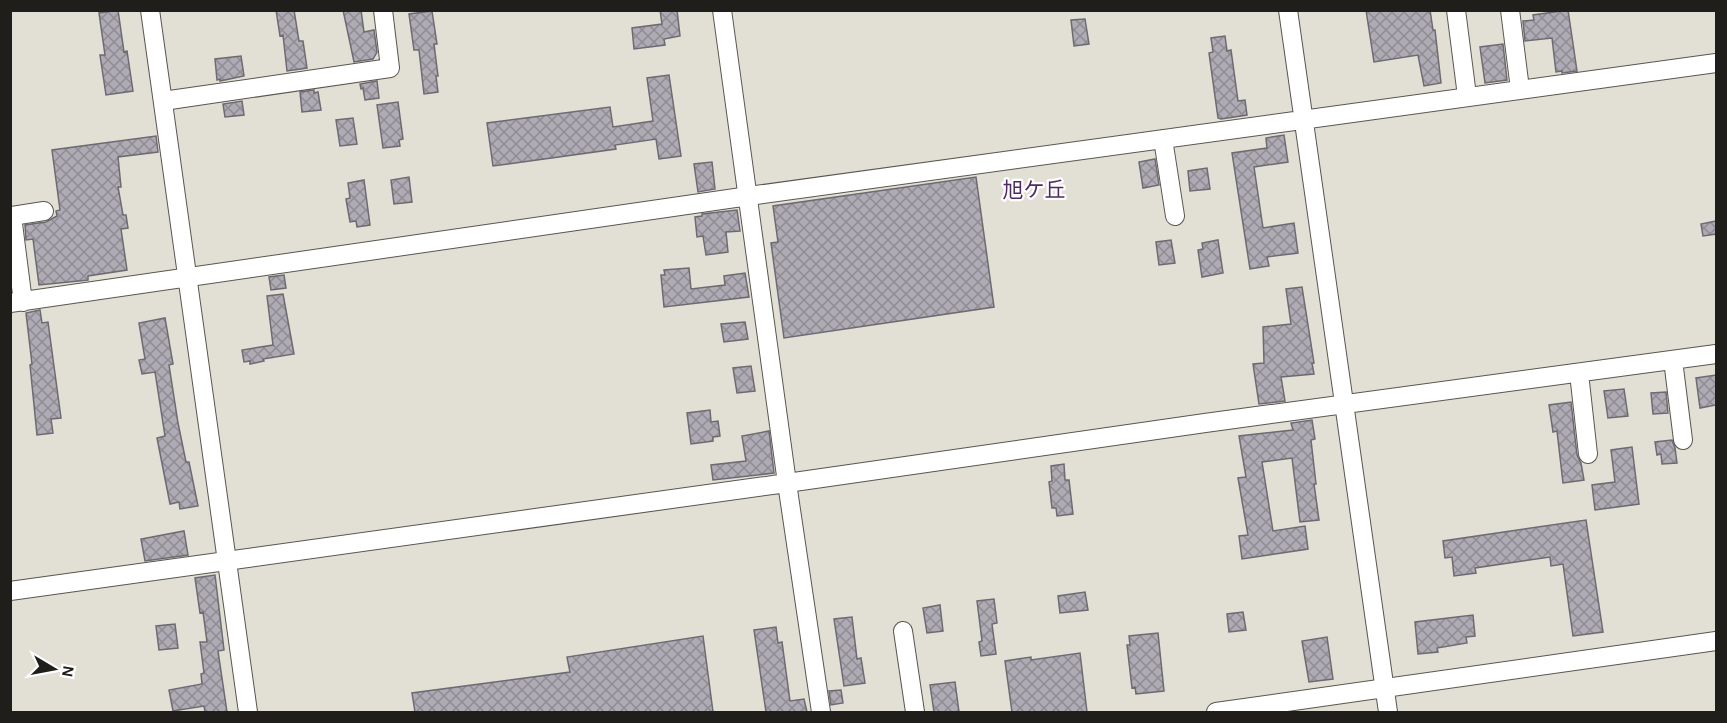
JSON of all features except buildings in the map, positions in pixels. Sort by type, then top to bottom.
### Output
[{"type":"street","points":[[150,10],[248,712]]},
{"type":"street","points":[[163,101],[390,68],[383,10]]},
{"type":"street","points":[[722,10],[821,712]]},
{"type":"street","points":[[1288,10],[1388,712]]},
{"type":"street","points":[[1456,10],[1467,96]]},
{"type":"street","points":[[1510,10],[1520,89]]},
{"type":"street","points":[[44,211],[12,216],[17,303],[748,196],[1716,63]]},
{"type":"street","points":[[1163,139],[1175,216]]},
{"type":"street","points":[[10,591],[1343,404],[1716,354]]},
{"type":"street","points":[[1673,360],[1683,440]]},
{"type":"street","points":[[1579,373],[1588,454]]},
{"type":"street","points":[[903,631],[915,712]]},
{"type":"street","points":[[1216,712],[1281,708],[1384,688],[1716,641]]},
{"type":"district","name":"旭ケ丘","points":[[1034,190]]}]
